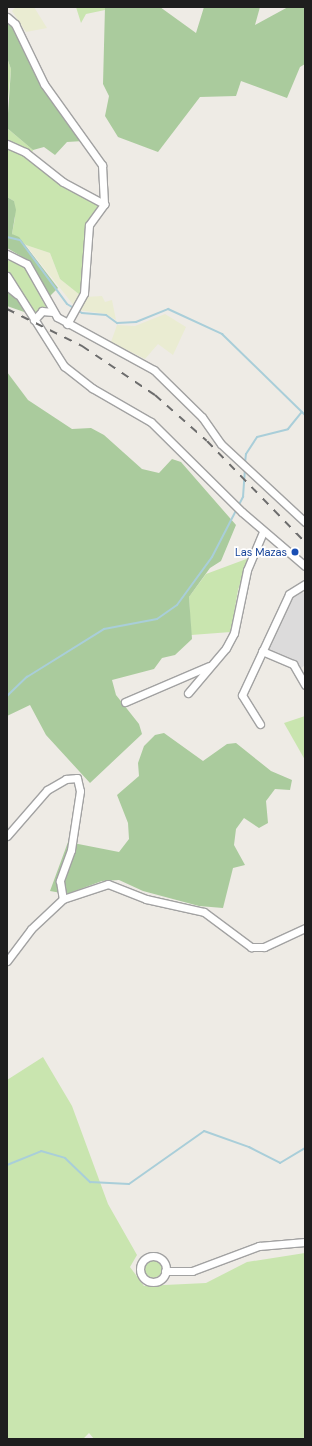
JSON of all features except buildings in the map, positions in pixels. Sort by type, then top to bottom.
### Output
[{"type":"street","points":[[7,17],[15,24],[44,84],[102,165],[104,204],[89,225],[90,249],[84,293],[74,314],[67,324]]},
{"type":"street","points":[[7,144],[25,152],[77,191],[104,204]]},
{"type":"street","points":[[7,254],[18,257],[27,264],[53,312],[67,324],[154,370],[202,417],[221,444],[248,471],[305,522]]},
{"type":"street","points":[[7,259],[18,257]]},
{"type":"street","points":[[7,276],[34,320],[72,374],[151,422],[239,510],[263,532],[305,566]]},
{"type":"street","points":[[7,286],[21,298]]},
{"type":"street","points":[[34,320],[42,311],[53,312]]},
{"type":"street","points":[[188,693],[213,664],[234,633],[247,570],[263,532]]},
{"type":"street","points":[[260,724],[242,695],[289,594],[305,584]]},
{"type":"street","points":[[262,652],[294,664],[305,685]]},
{"type":"street","points":[[125,702],[213,664]]},
{"type":"street","points":[[7,836],[47,790],[66,779],[77,778],[80,791],[71,850],[60,880],[63,898]]},
{"type":"street","points":[[7,961],[31,929],[63,898],[108,884],[146,899],[204,912],[251,947],[264,947],[305,928]]},
{"type":"street","points":[[165,1271],[180,1272],[203,1268],[259,1246],[305,1242]]},
{"type":"shaded area","points":[[298,589],[305,594],[305,665],[300,669],[266,650]]},
{"type":"green space","points":[[16,7],[34,7],[47,28],[26,32],[12,11]]},
{"type":"green space","points":[[76,7],[105,7],[105,10],[86,14],[81,23]]},
{"type":"green space","points":[[105,7],[160,7],[196,33],[204,7],[260,7],[255,25],[288,7],[305,7],[305,64],[300,67],[287,98],[241,81],[236,96],[200,97],[158,152],[118,137],[105,116],[109,96],[103,84]]},
{"type":"green space","points":[[7,20],[14,26],[42,84],[83,141],[67,142],[55,155],[44,147],[33,150],[7,128],[11,69],[7,58]]},
{"type":"green space","points":[[7,58],[11,69],[7,109]]},
{"type":"green space","points":[[7,128],[33,150],[31,155],[7,141]]},
{"type":"green space","points":[[7,147],[27,155],[66,187],[99,204],[85,232],[84,280],[80,295],[60,279],[50,253],[26,245],[12,234],[15,218],[14,201],[7,197]]},
{"type":"green space","points":[[7,197],[14,201],[16,210],[12,234],[19,237],[58,288],[50,296],[31,262],[7,248]]},
{"type":"green space","points":[[26,245],[50,253],[60,279],[80,295],[75,307]]},
{"type":"green space","points":[[12,259],[23,265],[46,307],[35,314],[7,271],[7,261]]},
{"type":"green space","points":[[7,291],[15,297],[27,313],[7,306]]},
{"type":"green space","points":[[102,296],[105,302],[112,300],[116,320],[106,314],[79,310],[85,297]]},
{"type":"green space","points":[[165,314],[186,327],[173,355],[158,344],[145,359],[111,342],[117,325],[135,326]]},
{"type":"green space","points":[[7,372],[28,400],[72,429],[91,428],[104,435],[142,469],[159,473],[172,459],[181,462],[236,525],[221,561],[210,568],[189,597],[192,639],[175,655],[162,658],[154,669],[112,680],[116,695],[139,724],[142,734],[90,783],[46,735],[30,705],[7,716]]},
{"type":"green space","points":[[249,558],[238,590],[231,632],[191,635],[189,597],[206,574]]},
{"type":"green space","points":[[305,716],[305,760],[284,723]]},
{"type":"green space","points":[[164,733],[203,761],[227,744],[236,743],[271,771],[292,780],[290,790],[275,789],[266,801],[268,823],[259,828],[244,818],[236,829],[234,845],[245,865],[233,868],[223,908],[199,906],[143,891],[119,880],[102,881],[67,894],[50,891],[68,842],[119,852],[129,839],[128,823],[117,795],[139,776],[138,763],[144,746],[155,735]]},
{"type":"green space","points":[[43,1057],[72,1106],[108,1204],[137,1255],[130,1267],[144,1286],[206,1283],[247,1262],[305,1253],[305,1439],[94,1439],[89,1433],[83,1439],[7,1439],[7,1080]]},
{"type":"green space","points":[[149,1260],[157,1260],[162,1265],[160,1276],[157,1278],[149,1278],[144,1273],[144,1265]]},
{"type":"waterway","points":[[7,237],[20,240],[67,304],[82,313],[106,315],[117,323],[136,322],[168,309],[222,334],[305,415]]},
{"type":"waterway","points":[[245,463],[246,454],[257,437],[288,429],[302,412]]},
{"type":"waterway","points":[[7,696],[27,677],[104,629],[157,619],[177,605],[212,557],[243,497],[245,470]]},
{"type":"waterway","points":[[7,1165],[41,1151],[65,1158],[90,1182],[129,1184],[204,1131],[249,1147],[280,1163],[305,1148]]},
{"type":"railway","points":[[7,309],[82,346],[155,395],[207,441],[305,542]]},
{"type":"place","name":"Las Mazas","points":[[295,552]]}]
